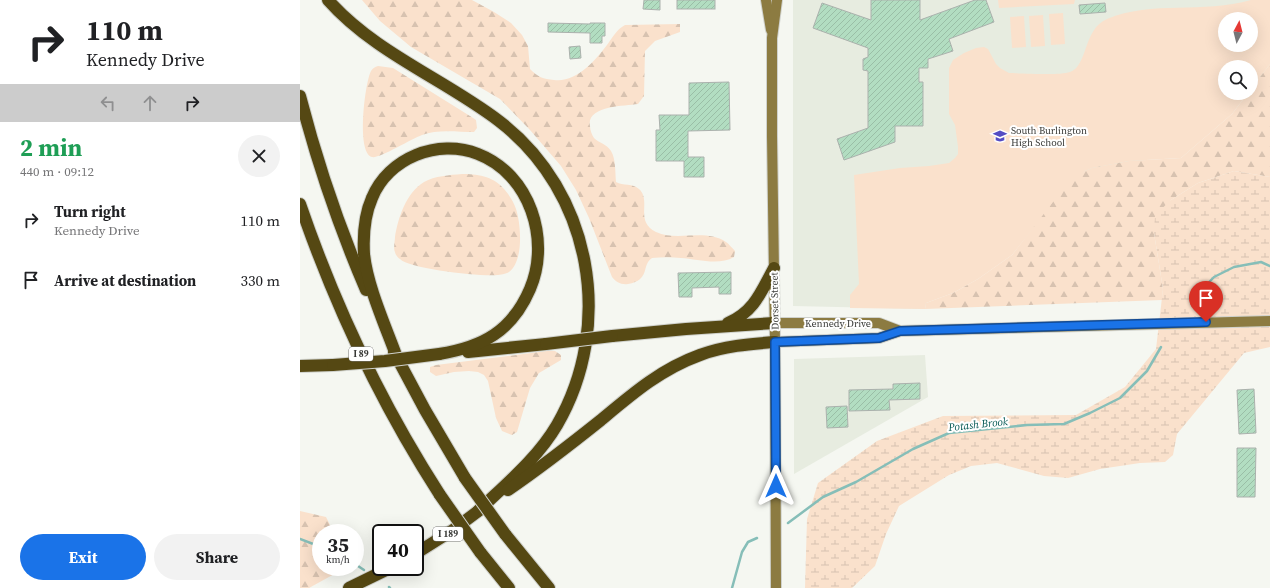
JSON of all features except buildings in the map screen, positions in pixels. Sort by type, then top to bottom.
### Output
[{"type":"highway","points":[[328,0],[351,23],[373,40],[487,113],[510,130],[530,151],[552,179],[566,205],[578,233],[586,266],[589,289],[589,310],[585,352],[576,385],[561,417],[542,447],[524,467],[478,511]]},
{"type":"highway","points":[[300,96],[324,181],[345,240],[396,355],[428,417],[465,478],[505,534],[549,588]]},
{"type":"highway","points":[[396,355],[371,287],[366,267],[364,225],[368,206],[380,182],[399,164],[415,155],[434,149],[453,148],[470,151],[486,158],[500,167],[513,180],[532,210],[538,235],[539,251],[535,275],[530,290],[520,309],[507,325],[494,336],[480,343],[460,350],[439,354]]},
{"type":"highway","name":"I 89","points":[[300,204],[326,273],[357,344],[392,413],[440,495],[480,552],[509,588]]},
{"type":"highway","points":[[717,326],[732,321],[747,312],[754,304],[774,268]]},
{"type":"highway","points":[[300,366],[385,361],[612,336],[717,326],[774,323]]},
{"type":"highway","points":[[478,511],[531,474],[634,392],[665,370],[709,352],[742,345],[775,342]]},
{"type":"highway","name":"I 189","points":[[424,548],[453,530],[478,511]]},
{"type":"highway","points":[[349,588],[374,576]]},
{"type":"main road","name":"Dorset Street","points":[[766,0],[772,38]]},
{"type":"main road","name":"Dorset Street","points":[[776,588],[772,38],[777,0]]},
{"type":"main road","name":"Kennedy Drive","points":[[775,342],[879,338],[900,331],[1270,320]]},
{"type":"main road","name":"Kennedy Drive","points":[[774,323],[879,323],[900,331]]},
{"type":"shaded area","name":"South Burlington High School","points":[[793,0],[1270,0],[1270,64],[1258,80],[1258,60],[1218,60],[1218,100],[1237,100],[926,303],[925,309],[793,306]]},
{"type":"shaded area","points":[[925,355],[928,397],[794,474],[794,359]]},
{"type":"green space","points":[[362,0],[472,0],[511,23],[522,35],[528,46],[530,69],[541,77],[554,80],[570,78],[584,70],[597,58],[617,31],[625,25],[680,24],[680,32],[655,41],[645,51],[644,96],[638,104],[607,108],[594,114],[590,119],[590,129],[594,138],[607,147],[613,154],[616,182],[637,187],[643,194],[644,217],[649,227],[664,235],[700,235],[718,238],[727,243],[735,251],[734,257],[728,260],[715,262],[674,257],[652,258],[647,264],[643,276],[640,279],[628,284],[621,284],[617,282],[612,277],[589,218],[576,190],[561,166],[530,130],[500,99],[411,47],[380,21]]},
{"type":"green space","points":[[998,0],[1075,0],[1074,4],[999,8]]},
{"type":"green space","points":[[1251,0],[1270,0],[1270,64],[1258,80],[1258,60],[1218,60],[1218,100],[1243,100],[1232,114],[1181,158],[1129,161],[1092,168],[1085,171],[1031,231],[1012,255],[978,279],[953,293],[926,303],[925,309],[850,308],[850,295],[859,284],[854,175],[949,163],[955,158],[958,154],[958,147],[955,125],[949,114],[949,68],[953,60],[964,53],[976,48],[984,47],[988,49],[996,64],[1009,73],[1049,74],[1070,72],[1080,63],[1089,39],[1094,31],[1099,24],[1107,19],[1124,13],[1142,10],[1215,6]]},
{"type":"green space","points":[[1063,13],[1065,44],[1051,45],[1049,14]]},
{"type":"green space","points":[[1043,15],[1045,46],[1031,47],[1029,16]]},
{"type":"green space","points":[[1024,16],[1026,47],[1012,48],[1010,17]]},
{"type":"green space","points":[[1270,64],[1270,177],[1234,171],[1198,183],[1171,200],[1154,233],[1163,289],[1162,300],[925,309],[926,303],[953,293],[978,279],[1012,255],[1060,193],[1085,171],[1092,168],[1129,161],[1181,158],[1232,114],[1243,100],[1258,100],[1258,80]]},
{"type":"green space","points":[[378,66],[393,68],[470,116],[476,120],[477,128],[474,132],[441,131],[428,133],[381,155],[372,157],[367,153],[364,143],[363,117],[366,89],[371,71]]},
{"type":"green space","points":[[1234,171],[1270,177],[1270,347],[1244,353],[1177,434],[1173,455],[1165,462],[1140,463],[1100,469],[1068,478],[1044,476],[997,463],[971,466],[949,475],[899,506],[886,534],[875,566],[852,588],[805,588],[807,519],[818,483],[877,441],[943,416],[1076,415],[1125,387],[1156,349],[1163,289],[1154,233],[1155,215],[1171,200],[1198,183]]},
{"type":"green space","points":[[473,174],[489,178],[505,190],[514,203],[518,216],[520,242],[517,260],[514,267],[508,273],[498,275],[477,275],[446,272],[406,263],[396,254],[394,244],[398,222],[404,206],[412,193],[424,182],[433,178]]},
{"type":"green space","points":[[555,351],[561,355],[561,360],[539,373],[530,388],[517,432],[512,435],[502,431],[496,418],[488,381],[484,375],[478,372],[469,371],[454,372],[436,376],[430,372],[430,367],[436,365]]},
{"type":"green space","points":[[300,511],[326,517],[330,524],[312,524],[312,576],[331,576],[309,588],[300,588]]},
{"type":"waterway","name":"Potash Brook","points":[[1192,300],[1214,277],[1234,267],[1261,262],[1270,266]]},
{"type":"waterway","name":"Potash Brook","points":[[788,523],[823,497],[856,482],[913,449],[949,433],[1027,425],[1064,424],[1090,413],[1120,398],[1147,371],[1161,347]]},
{"type":"waterway","name":"Potash Brook","points":[[732,588],[742,552],[748,542],[757,538]]},
{"type":"waterway","name":"Potash Brook","points":[[300,539],[312,544]]},
{"type":"place","name":"South Burlington High School","points":[[1000,136]]},
{"type":"route","points":[[776,486],[775,342],[879,338],[900,331],[1206,322]]}]
